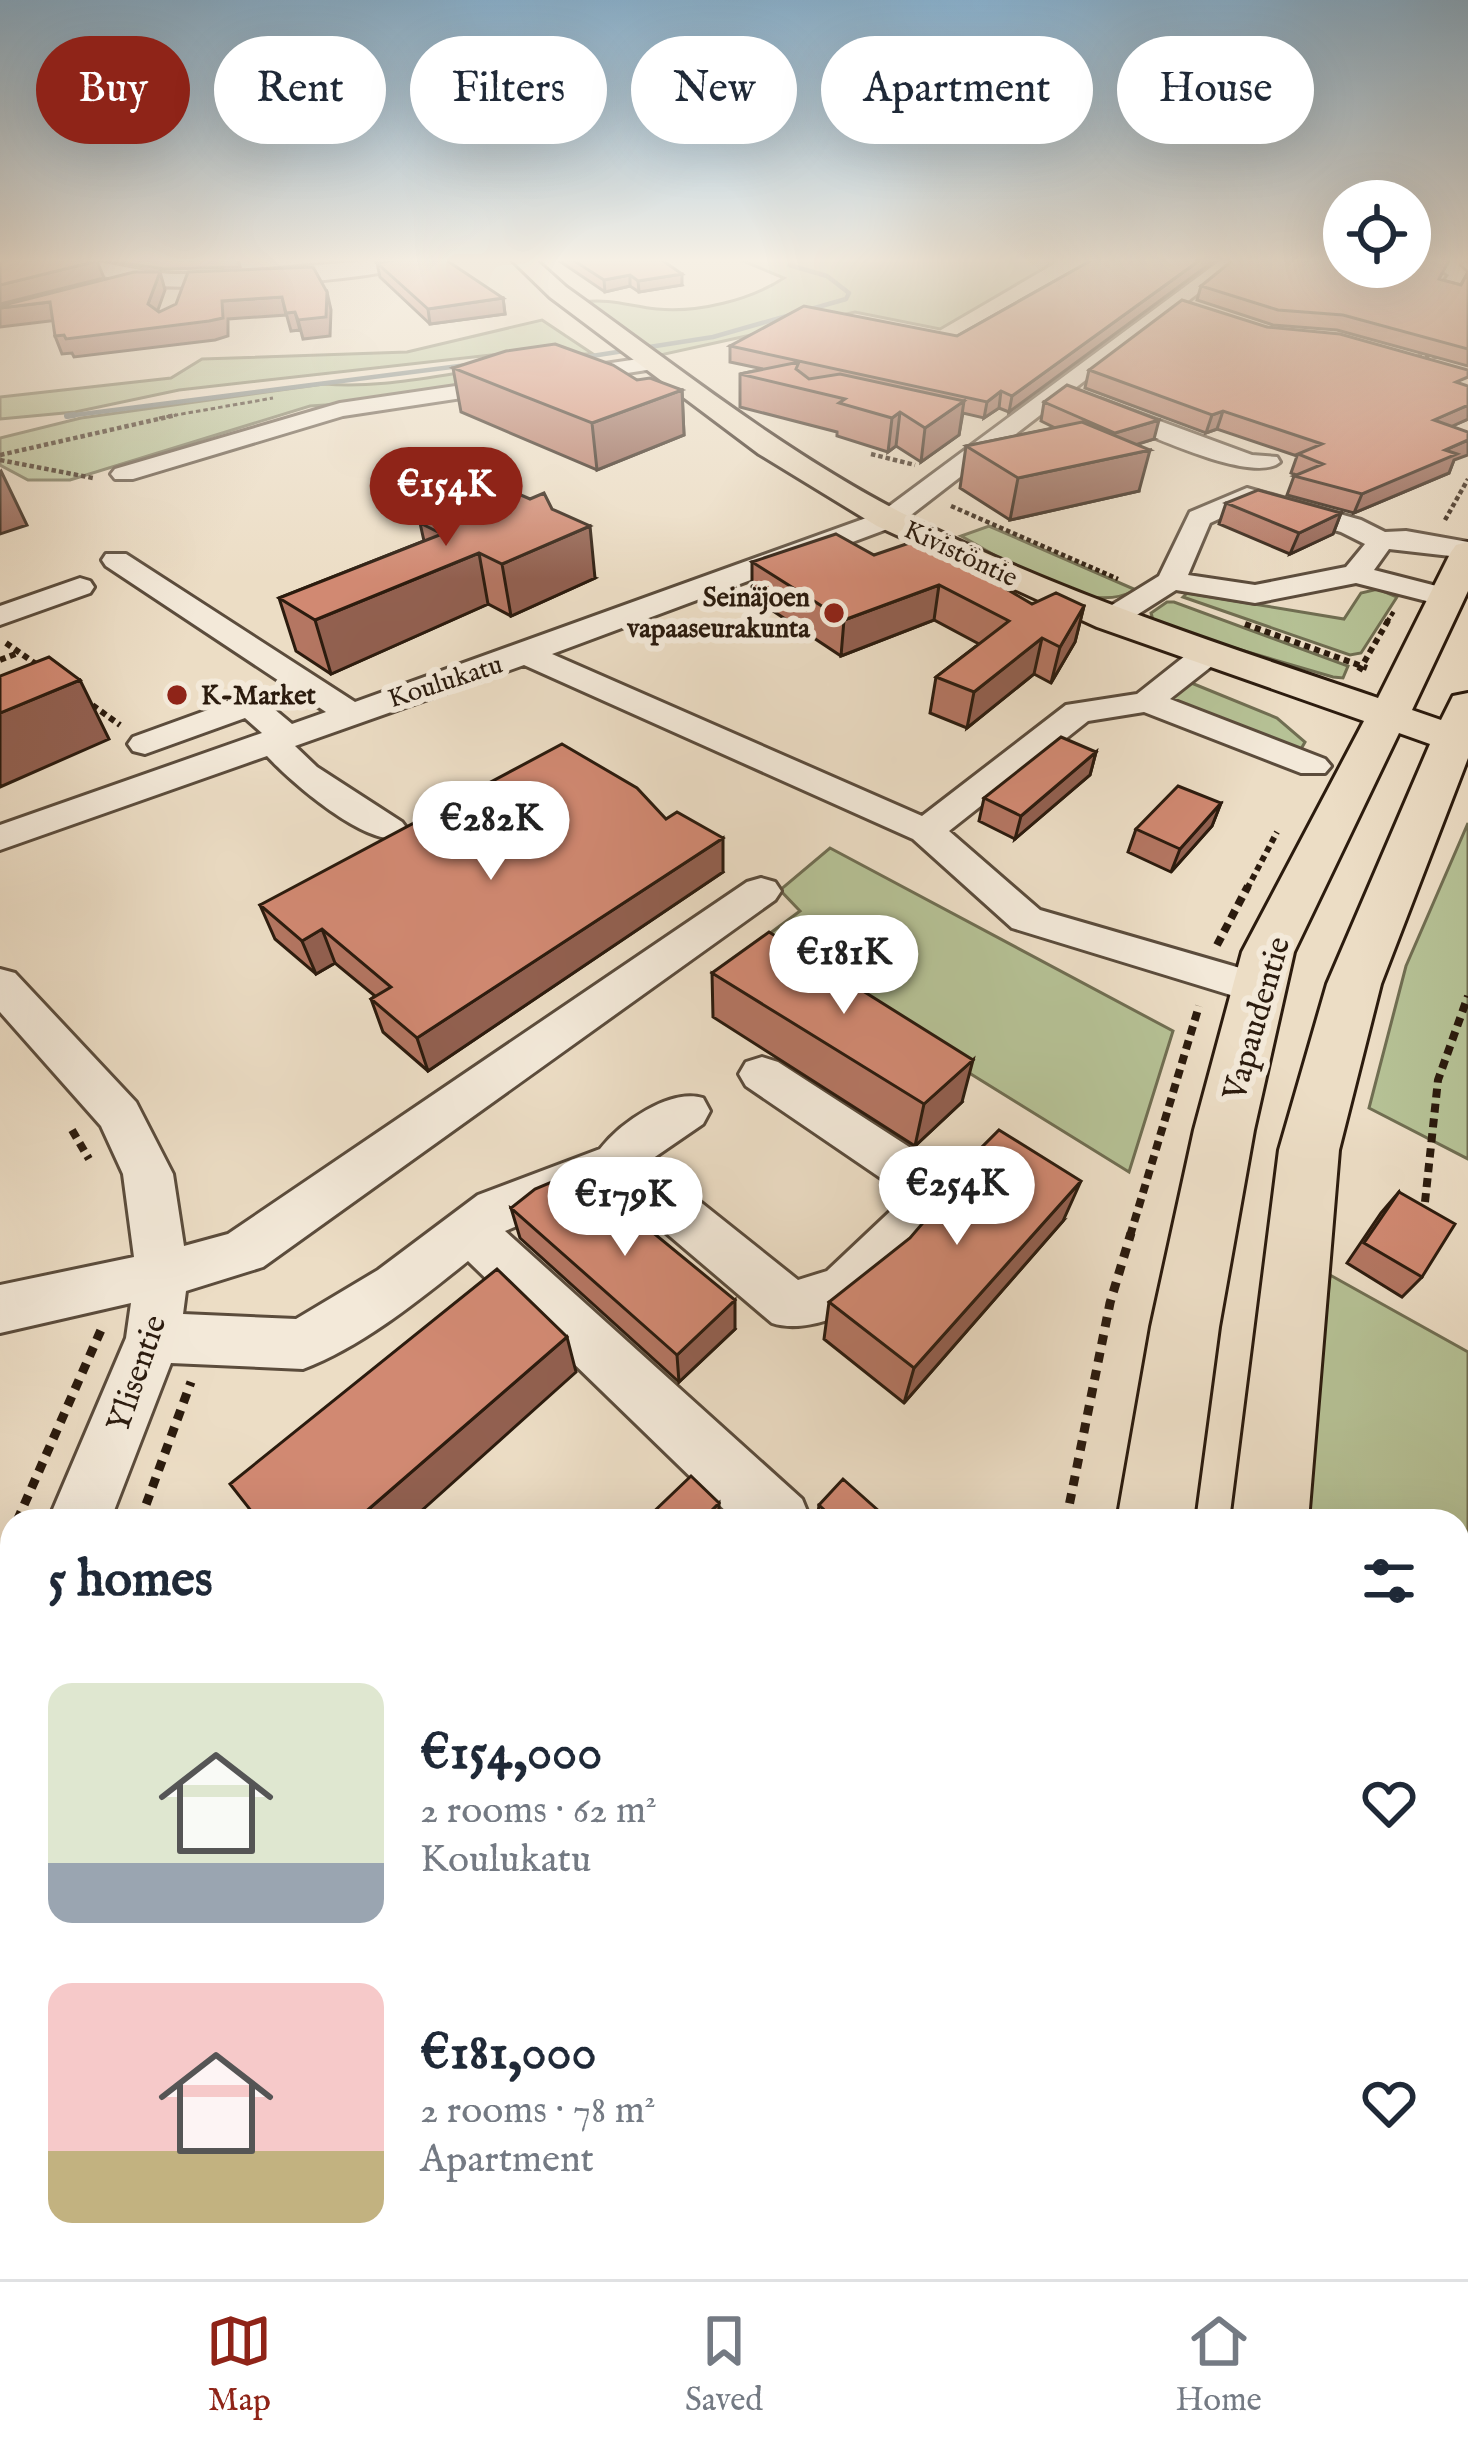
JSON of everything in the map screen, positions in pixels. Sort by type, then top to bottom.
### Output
[{"type":"main road","name":"Kivistöntie","points":[[657,366],[770,448],[889,519],[1111,619],[1206,655],[1375,690],[1464,729]]},
{"type":"main road","name":"Vapaudentie","points":[[1157,1509],[1185,1327],[1224,1130],[1268,952],[1375,690],[1446,597],[1468,551]]},
{"type":"main road","points":[[1271,1509],[1309,1150],[1354,985],[1464,729]]},
{"type":"street","points":[[124,474],[284,424],[400,398],[594,380],[631,366]]},
{"type":"street","points":[[889,519],[920,492],[1021,428],[1062,391],[1099,366]]},
{"type":"street","points":[[1062,391],[1249,463],[1268,462]]},
{"type":"street","points":[[984,409],[1021,428]]},
{"type":"street","points":[[962,424],[1021,428]]},
{"type":"street","points":[[1111,619],[1162,586],[1199,518],[1246,496],[1351,526],[1381,541],[1406,539],[1468,551]]},
{"type":"street","name":"Koulukatu","points":[[0,838],[525,655],[889,519]]},
{"type":"street","points":[[1356,574],[1381,541]]},
{"type":"street","points":[[116,560],[349,713]]},
{"type":"street","points":[[1162,586],[1256,594],[1356,574],[1446,597]]},
{"type":"street","points":[[0,616],[80,587]]},
{"type":"street","points":[[525,655],[926,831],[1027,919],[1260,989]]},
{"type":"street","points":[[1147,702],[1206,655]]},
{"type":"street","points":[[926,831],[1078,712],[1147,702],[1313,766]]},
{"type":"street","points":[[138,738],[249,705],[304,775],[388,830]]},
{"type":"street","points":[[0,1309],[245,1251],[761,891]]},
{"type":"street","name":"Ylisentie","points":[[0,984],[119,1115],[148,1174],[162,1271],[153,1338],[84,1509]]},
{"type":"street","points":[[617,1162],[791,1306],[844,1289],[916,1219],[924,1199],[920,1179],[762,1074]]},
{"type":"street","points":[[153,1338],[303,1343],[397,1286],[496,1210],[617,1162],[686,1111]]},
{"type":"street","points":[[470,1231],[767,1509]]},
{"type":"path","points":[[0,458],[127,424],[275,398]]},
{"type":"path","points":[[0,458],[98,478],[124,474]]},
{"type":"path","points":[[920,492],[1061,557],[1162,586],[1375,690]]},
{"type":"path","points":[[0,638],[57,679]]},
{"type":"path","points":[[0,660],[20,652]]},
{"type":"path","points":[[75,692],[138,738]]},
{"type":"path","points":[[74,714],[93,705]]},
{"type":"path","points":[[1425,1202],[1438,1080],[1468,996]]},
{"type":"green space","points":[[190,366],[390,366],[179,390],[75,412],[0,419],[0,397],[171,378]]},
{"type":"green space","points":[[599,366],[406,393],[372,402],[310,406],[70,480],[28,480],[0,465],[0,438],[81,418],[324,384],[387,383],[494,368]]},
{"type":"green space","points":[[989,526],[1136,590],[1115,597],[1070,592],[1023,572],[961,536]]},
{"type":"green space","points":[[1378,589],[1397,597],[1361,653],[1350,655],[1183,597],[1187,593],[1344,619],[1361,593]]},
{"type":"green space","points":[[1167,602],[1348,666],[1343,678],[1333,677],[1166,628],[1151,613]]},
{"type":"green space","points":[[1189,682],[1277,718],[1305,742],[1297,756],[1164,702]]},
{"type":"green space","points":[[1468,823],[1468,1159],[1369,1108],[1406,966]]},
{"type":"green space","points":[[830,848],[1173,1031],[1129,1172],[758,942],[800,911],[780,890]]},
{"type":"green space","points":[[1330,1275],[1468,1352],[1468,1509],[1306,1509]]},
{"type":"building","points":[[615,366],[637,380],[650,378],[682,390],[592,423],[453,368]]},
{"type":"building","points":[[797,366],[809,379],[840,374],[964,401],[925,428],[900,412],[892,418],[839,403],[845,399],[740,374]]},
{"type":"building","points":[[823,366],[1053,366],[1012,396],[1001,391],[987,402]]},
{"type":"building","points":[[1455,366],[1468,370],[1468,377],[1456,382],[1468,386],[1468,405],[1434,420],[1468,432],[1468,440],[1445,450],[1457,454],[1362,494],[1294,476],[1323,464],[1298,454],[1322,444],[1223,411],[1212,415],[1089,370]]},
{"type":"building","points":[[1067,385],[1159,420],[1115,433],[1044,402]]},
{"type":"building","points":[[1082,422],[1150,450],[1018,478],[966,446]]},
{"type":"building","points":[[507,489],[530,499],[544,493],[552,509],[590,526],[502,564],[479,553],[315,620],[279,598],[442,534],[420,523]]},
{"type":"building","points":[[1258,490],[1341,513],[1299,533],[1226,503]]},
{"type":"building","points":[[836,534],[874,555],[921,539],[1032,604],[1056,593],[1084,606],[1060,647],[1042,638],[974,692],[936,677],[1009,621],[939,585],[844,620],[752,562]]},
{"type":"building","points":[[49,657],[80,680],[0,713],[0,676]]},
{"type":"building","points":[[1061,737],[1096,752],[1021,816],[984,798]]},
{"type":"building","points":[[562,744],[637,788],[666,819],[677,812],[723,838],[417,1038],[371,999],[391,987],[322,929],[302,941],[260,905]]},
{"type":"building","points":[[1178,786],[1221,803],[1180,849],[1136,829]]},
{"type":"building","points":[[769,932],[973,1060],[924,1104],[712,973]]},
{"type":"building","points":[[999,1130],[1081,1181],[914,1368],[829,1302],[910,1238],[952,1189],[963,1166]]},
{"type":"building","points":[[578,1171],[735,1300],[677,1355],[511,1208],[535,1189]]},
{"type":"building","points":[[1399,1192],[1455,1224],[1422,1277],[1364,1243]]},
{"type":"building","points":[[497,1269],[567,1337],[369,1509],[250,1509],[230,1484]]},
{"type":"building","points":[[691,1476],[719,1503],[713,1509],[657,1509]]},
{"type":"building","points":[[843,1479],[877,1509],[823,1509],[819,1505]]},
{"type":"waterway","points":[[74,415],[67,416],[457,366]]},
{"type":"place","name":"Seinäjoen vapaaseurakunta","points":[[834,613]]},
{"type":"place","name":"K-Market","points":[[177,695]]}]
